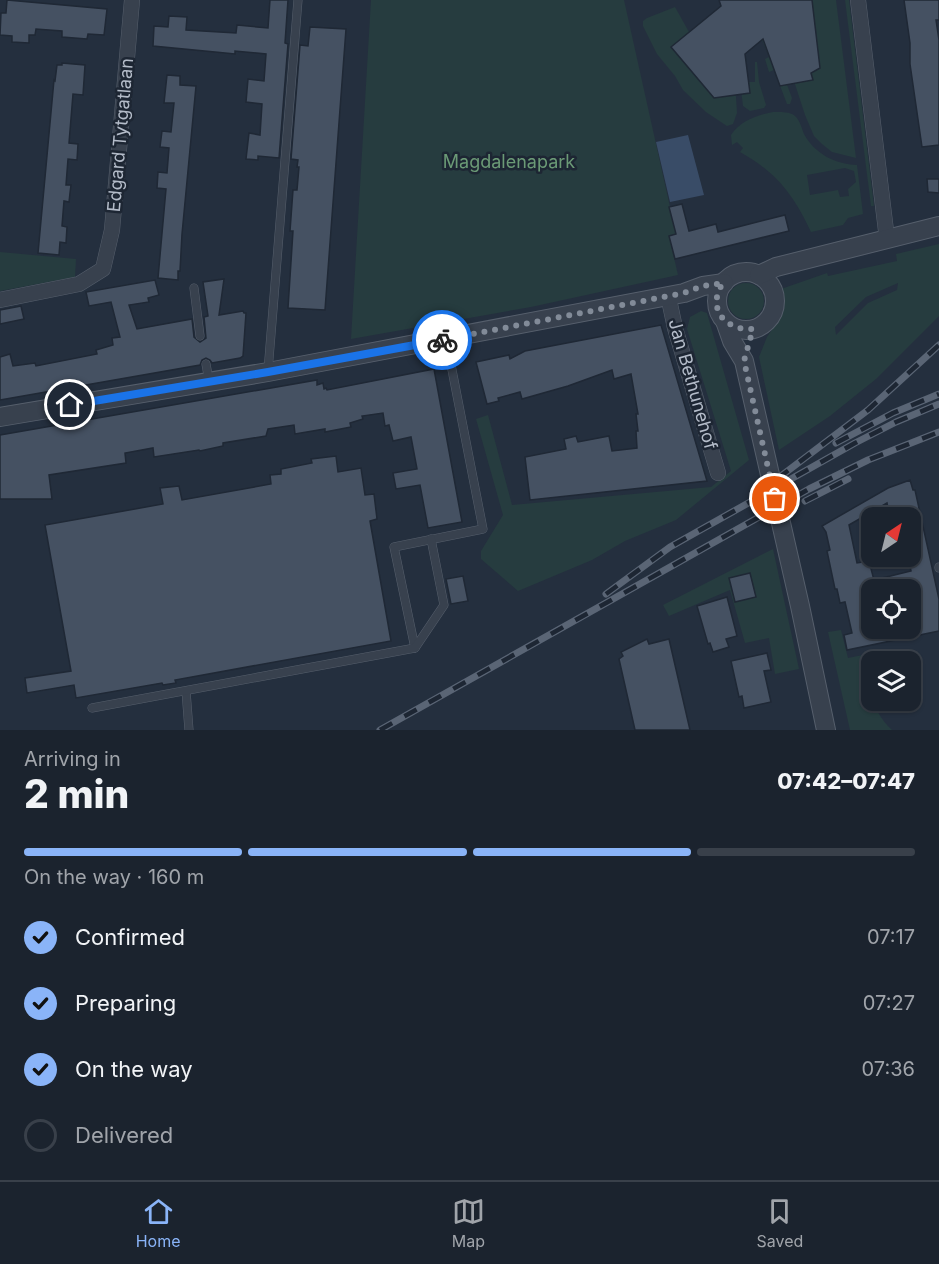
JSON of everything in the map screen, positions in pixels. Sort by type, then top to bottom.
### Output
[{"type":"street","name":"Edgard Tytgatlaan","points":[[0,300],[79,284],[103,269],[112,230],[132,0]]},
{"type":"street","points":[[858,0],[887,238]]},
{"type":"street","points":[[766,282],[798,263],[939,226]]},
{"type":"street","points":[[725,321],[742,330],[753,329],[770,318],[775,298],[766,282],[742,272],[734,275],[723,283],[717,295],[717,304],[732,341],[744,361],[826,730]]},
{"type":"street","points":[[0,417],[207,373],[268,372],[723,283]]},
{"type":"street","points":[[676,294],[717,304]]},
{"type":"street","name":"Jan Bethunehof","points":[[676,294],[675,328],[718,473]]},
{"type":"street","points":[[744,361],[753,329]]},
{"type":"lane","points":[[268,372],[298,0]]},
{"type":"lane","points":[[194,288],[200,336]]},
{"type":"lane","points":[[415,648],[394,546],[483,529],[446,339]]},
{"type":"lane","points":[[92,708],[415,648],[444,605],[431,539]]},
{"type":"lane","points":[[186,691],[189,730]]},
{"type":"green space","name":"Magdalenapark","points":[[371,0],[624,0],[676,234],[669,236],[678,275],[531,307],[351,339]]},
{"type":"green space","points":[[719,0],[730,0],[737,113],[733,124],[727,126],[706,112],[683,90],[657,54],[643,26],[643,21],[647,18],[675,7],[689,32],[721,6]]},
{"type":"green space","points":[[742,0],[786,82],[792,98],[790,104],[787,104],[774,70],[769,72],[765,59],[769,57],[762,40],[745,54],[748,82],[755,82],[755,62],[757,62],[759,82],[766,105],[764,108],[750,111],[743,106],[740,82]]},
{"type":"green space","points":[[804,0],[836,0],[856,158],[832,152],[822,144],[814,136],[805,115],[793,78]]},
{"type":"green space","points":[[845,0],[849,0],[874,206],[871,206]]},
{"type":"green space","points":[[773,112],[794,115],[809,141],[826,157],[841,163],[857,165],[863,214],[848,218],[843,225],[811,232],[798,206],[783,186],[764,168],[740,152],[743,148],[737,142],[732,145],[731,135],[739,126],[749,119]],"holes":[[[845,168],[854,171],[856,182],[848,189],[849,196],[840,197],[838,190],[810,195],[807,175]]]},
{"type":"green space","points":[[939,244],[939,316],[876,379],[830,416],[779,450],[759,357],[767,337],[783,313],[781,289],[827,273],[828,276],[897,261],[896,254]],"holes":[[[898,283],[897,290],[868,303],[836,335],[835,327],[866,297]]]},
{"type":"green space","points":[[0,252],[76,259],[75,277],[0,291]]},
{"type":"green space","points":[[746,283],[759,288],[764,301],[759,314],[746,319],[733,314],[728,301],[733,288]]},
{"type":"green space","points":[[701,311],[707,313],[749,460],[676,520],[625,541],[592,560],[518,591],[481,559],[481,551],[503,515],[476,419],[488,415],[512,505],[711,487],[731,471],[687,329],[690,317]]},
{"type":"green space","points":[[773,549],[799,669],[775,674],[769,638],[745,643],[730,590],[669,616],[663,605]]},
{"type":"green space","points":[[841,630],[848,658],[861,655],[861,711],[878,711],[892,730],[850,730],[828,632]]},
{"type":"water","points":[[688,135],[704,195],[670,202],[656,142]]},
{"type":"building","points":[[7,0],[107,9],[104,35],[88,34],[87,39],[62,37],[62,31],[36,29],[35,35],[29,35],[29,43],[12,42],[12,36],[0,35],[1,13],[6,13]]},
{"type":"building","points":[[270,0],[288,0],[285,43],[288,44],[279,158],[258,156],[258,160],[246,159],[249,133],[260,135],[262,104],[246,102],[248,79],[264,81],[266,54],[235,51],[235,54],[153,46],[154,26],[168,27],[169,16],[187,17],[186,30],[236,33],[237,25],[268,28]]},
{"type":"building","points":[[719,0],[812,0],[820,68],[811,73],[813,80],[780,86],[763,39],[745,54],[750,93],[714,98],[671,47],[721,6]]},
{"type":"building","points":[[904,0],[939,0],[939,20],[936,20],[939,40],[939,145],[922,147],[910,64],[910,43]]},
{"type":"building","points":[[310,27],[346,29],[325,310],[288,308],[293,190],[297,190],[299,167],[297,167],[298,160],[291,159],[300,45],[308,46]]},
{"type":"building","points":[[62,63],[85,65],[83,95],[73,94],[69,143],[78,144],[77,160],[68,159],[66,185],[71,185],[69,202],[64,201],[62,226],[67,227],[66,243],[60,242],[59,255],[38,253],[54,80],[57,65],[62,65]]},
{"type":"building","points":[[167,75],[180,76],[180,85],[196,86],[178,280],[158,278],[166,189],[157,188],[158,172],[167,173],[169,148],[160,147],[162,131],[171,132],[174,103],[164,103]]},
{"type":"building","points":[[927,179],[939,179],[939,193],[928,192]]},
{"type":"building","points":[[682,204],[689,231],[716,224],[718,232],[785,215],[789,231],[675,259],[669,236],[676,234],[669,207]]},
{"type":"building","points":[[224,279],[219,315],[243,311],[246,313],[243,356],[240,358],[212,363],[206,358],[200,365],[0,400],[0,357],[10,354],[13,366],[35,363],[36,366],[97,354],[96,350],[113,345],[112,338],[120,337],[111,302],[89,306],[86,292],[155,280],[159,295],[148,298],[149,302],[129,305],[137,329],[192,319],[194,337],[200,342],[206,338],[204,317],[208,316],[203,282]]},
{"type":"building","points":[[21,306],[24,319],[0,324],[0,310]]},
{"type":"building","points":[[661,325],[707,481],[530,500],[525,457],[566,449],[564,439],[576,436],[578,442],[609,436],[612,451],[637,448],[636,414],[638,414],[631,374],[614,379],[612,370],[522,399],[520,392],[498,398],[499,401],[487,404],[476,362],[509,355],[510,359],[525,351]]},
{"type":"building","points":[[434,369],[462,522],[428,528],[420,485],[396,489],[393,473],[417,469],[411,437],[393,441],[389,425],[385,426],[383,413],[362,416],[363,419],[350,423],[351,427],[325,432],[325,429],[295,434],[294,425],[268,429],[266,436],[223,443],[223,446],[200,451],[154,457],[153,448],[125,453],[126,463],[49,475],[52,499],[0,499],[0,435],[317,380],[317,385],[323,383],[324,389],[327,390]]},
{"type":"building","points":[[336,456],[338,472],[361,468],[365,495],[374,494],[377,519],[370,521],[391,641],[175,680],[176,683],[163,685],[162,683],[76,698],[74,685],[27,693],[25,678],[71,671],[45,525],[163,504],[160,488],[179,486],[182,500],[271,484],[270,475],[281,474],[281,469],[312,463],[311,459]]},
{"type":"building","points":[[910,480],[919,507],[888,507],[887,503],[880,507],[861,507],[861,518],[849,525],[857,563],[861,562],[861,567],[871,567],[874,579],[861,579],[861,639],[900,639],[847,650],[844,635],[852,633],[845,602],[840,603],[837,589],[835,589],[827,551],[830,550],[826,532],[822,526],[888,488]]},
{"type":"building","points":[[921,517],[939,599],[939,631],[921,635],[921,579],[878,579],[911,571],[910,567],[921,567]]},
{"type":"building","points":[[750,573],[756,597],[735,602],[729,578]]},
{"type":"building","points":[[463,576],[468,601],[451,604],[446,579]]},
{"type":"building","points":[[727,597],[737,636],[726,639],[729,647],[713,652],[710,643],[708,644],[697,606]]},
{"type":"building","points":[[647,639],[649,644],[669,639],[690,730],[635,730],[619,659],[623,656],[621,652]]},
{"type":"building","points":[[767,653],[771,670],[764,671],[771,702],[744,708],[742,696],[739,697],[731,661]]},
{"type":"railway","points":[[777,479],[868,410],[939,345]]},
{"type":"railway","points":[[836,443],[893,413],[939,394]]},
{"type":"railway","points":[[606,594],[670,547],[855,443],[939,404]]},
{"type":"railway","points":[[380,730],[809,489],[868,460],[939,432]]},
{"type":"railway","points":[[805,501],[848,479]]},
{"type":"way so far","points":[[442,340],[684,293],[703,286],[723,283],[717,295],[717,304],[725,321],[742,330],[753,329],[744,361],[775,499]]},
{"type":"route","points":[[70,405],[442,340]]}]
